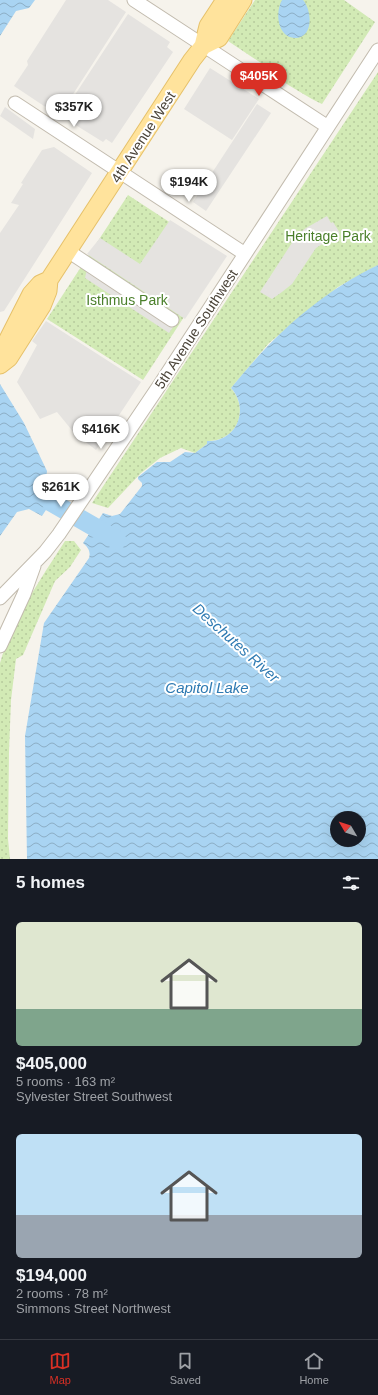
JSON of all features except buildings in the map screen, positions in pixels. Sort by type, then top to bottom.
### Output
[{"type":"main road","points":[[203,46],[208,26],[225,0]]},
{"type":"main road","name":"4th Avenue West","points":[[3,358],[42,306],[48,291],[49,280],[120,173],[192,60],[203,46],[219,38],[243,0]]},
{"type":"street","points":[[134,0],[328,127]]},
{"type":"street","name":"5th Avenue Southwest","points":[[0,598],[36,562],[59,534],[161,383],[378,50]]},
{"type":"street","points":[[15,104],[245,254]]},
{"type":"street","points":[[68,251],[172,320]]},
{"type":"street","points":[[0,646],[24,594],[36,562]]},
{"type":"green space","points":[[255,0],[344,0],[375,22],[322,104],[280,79],[261,63],[228,41]]},
{"type":"green space","name":"Heritage Park","points":[[378,72],[378,265],[338,287],[269,343],[231,388],[237,397],[240,415],[233,430],[226,436],[217,440],[207,441],[207,444],[195,453],[181,448],[160,458],[141,473],[108,508],[92,503]]},
{"type":"green space","name":"Isthmus Park","points":[[128,195],[223,257],[143,380],[47,319]]},
{"type":"green space","points":[[65,541],[74,541],[81,550],[70,567],[55,581],[23,655],[16,659],[11,700],[9,752],[8,839],[10,859],[0,859],[0,663],[12,631],[20,615]]},
{"type":"shaded area","points":[[66,0],[108,0],[126,12],[59,116],[14,86],[28,65],[27,61]]},
{"type":"shaded area","points":[[128,14],[170,42],[167,47],[173,52],[112,143],[106,139],[103,142],[61,116]]},
{"type":"shaded area","points":[[210,68],[259,99],[232,140],[184,109]]},
{"type":"shaded area","points":[[257,104],[271,113],[206,211],[193,202]]},
{"type":"shaded area","points":[[5,107],[35,129],[33,139],[0,116]]},
{"type":"shaded area","points":[[54,147],[92,173],[4,311],[0,312],[0,233],[19,205],[11,203],[23,184],[21,183],[42,150]]},
{"type":"shaded area","points":[[327,216],[340,233],[316,248],[292,284],[282,292],[272,299],[260,292],[297,235]]},
{"type":"shaded area","points":[[170,220],[227,256],[185,319],[87,254],[100,238],[140,264]]},
{"type":"shaded area","points":[[89,260],[179,318],[169,333],[85,278]]},
{"type":"shaded area","points":[[46,321],[141,382],[96,450],[75,434],[57,412],[40,419],[17,382],[37,345],[32,341]]},
{"type":"water","points":[[0,0],[35,0],[29,8],[16,11],[0,36]]},
{"type":"water","points":[[282,0],[303,0],[306,5],[310,23],[306,33],[301,37],[289,37],[281,29],[278,17]]},
{"type":"water","name":"Capitol Lake","points":[[378,265],[378,859],[27,859],[25,736],[44,623],[89,558],[89,550],[83,543],[103,513],[112,516],[120,514],[142,486],[142,483],[138,477],[157,462],[170,462],[185,452],[195,453],[207,444],[207,441],[217,440],[226,436],[233,430],[240,414],[237,396],[231,388],[280,334],[297,318],[335,289]]},
{"type":"water","points":[[0,384],[24,423],[47,471],[46,478],[61,487],[42,516],[29,509],[17,512],[0,536]]},
{"type":"waterway","name":"Deschutes River","points":[[51,502],[117,540]]}]
